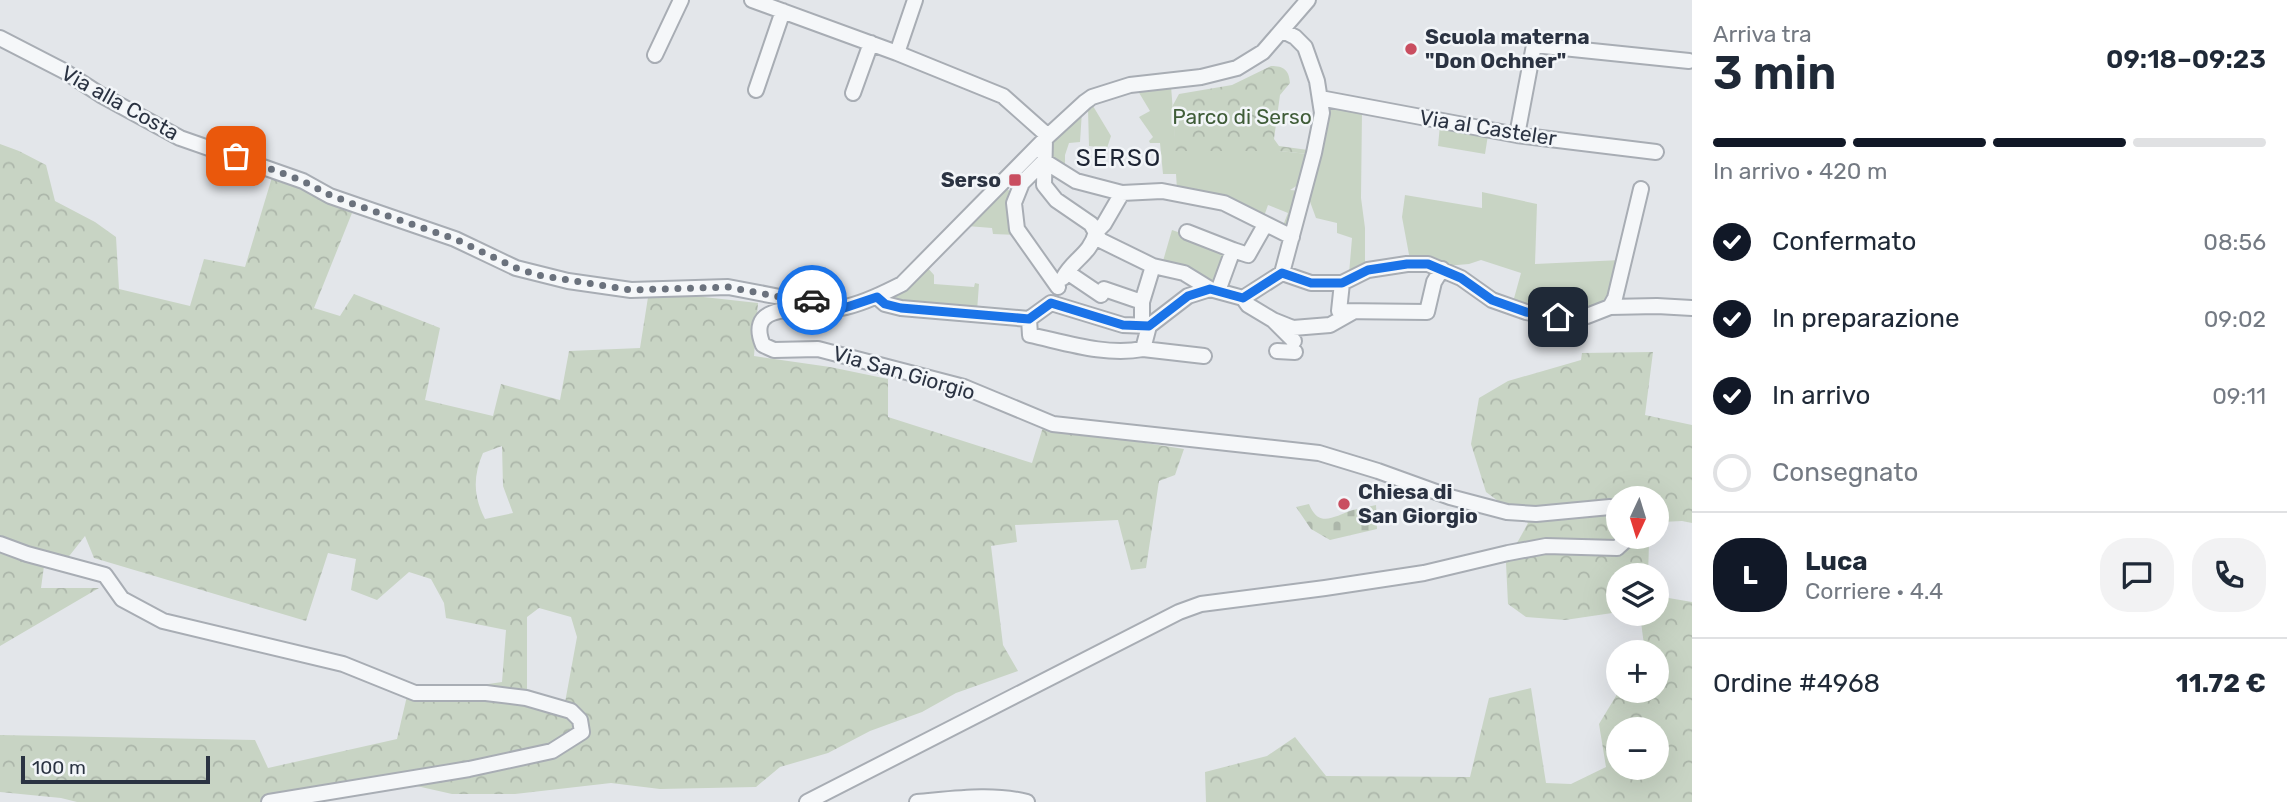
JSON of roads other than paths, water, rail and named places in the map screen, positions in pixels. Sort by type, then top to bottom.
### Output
[{"type":"street","points":[[655,55],[681,0]]},
{"type":"street","points":[[752,0],[871,43],[1003,96],[1046,137],[1044,185],[1056,200],[1091,225],[1100,240],[1153,266],[1184,273],[1214,290],[1243,298],[1248,305],[1293,328],[1330,325],[1354,311]]},
{"type":"street","points":[[897,53],[915,0]]},
{"type":"street","name":"Via San Giorgio","points":[[1308,0],[1263,52],[1237,68],[1202,77],[1130,85],[1092,97],[1046,137],[902,284],[877,297],[844,308],[772,311],[761,319],[758,332],[763,345],[774,350],[818,349],[964,387],[1054,424],[1319,453],[1450,497],[1507,512],[1536,514],[1606,507]]},
{"type":"street","points":[[756,90],[783,11]]},
{"type":"street","points":[[1283,31],[1306,47],[1317,81],[1322,113],[1285,274]]},
{"type":"street","name":"Via alla Costa","points":[[0,38],[64,71],[180,138],[303,181],[356,205],[455,239],[516,268],[568,281],[631,290],[728,287],[780,297],[842,301],[844,308]]},
{"type":"street","points":[[853,93],[871,43]]},
{"type":"street","points":[[1517,135],[1534,45],[1689,61]]},
{"type":"street","name":"Via al Casteler","points":[[1320,99],[1517,135],[1656,152]]},
{"type":"street","points":[[1044,160],[1076,181],[1122,193],[1162,191],[1201,198],[1234,208],[1292,237]]},
{"type":"street","points":[[1044,160],[1022,183],[1014,203],[1017,229],[1058,287]]},
{"type":"street","points":[[1611,307],[1642,189]]},
{"type":"street","points":[[877,297],[885,304],[901,308],[1029,319],[1051,303],[1067,272],[1092,246],[1096,232],[1104,225],[1122,193]]},
{"type":"street","points":[[1187,232],[1248,255],[1265,225]]},
{"type":"street","points":[[1214,290],[1233,250]]},
{"type":"street","points":[[1243,298],[1285,274],[1311,283],[1342,283],[1368,270],[1428,264],[1461,278],[1492,300],[1526,312],[1558,317],[1587,316],[1611,307],[1692,308]]},
{"type":"street","points":[[1143,349],[1146,326],[1142,302],[1153,266]]},
{"type":"street","points":[[1342,283],[1339,311],[1427,312],[1434,282],[1442,269]]},
{"type":"street","points":[[1067,272],[1101,295],[1104,289],[1142,302]]},
{"type":"street","points":[[1051,303],[1123,325],[1146,326],[1188,296],[1214,290]]},
{"type":"street","points":[[1029,319],[1030,335],[1085,347],[1124,352],[1143,349],[1204,356]]},
{"type":"street","points":[[1273,320],[1295,346],[1277,351]]},
{"type":"street","points":[[0,544],[105,575],[122,599],[163,621],[343,664],[415,693],[486,693],[526,698],[571,711],[580,720],[582,733],[552,751],[469,769],[269,802]]},
{"type":"street","points":[[818,800],[1178,611],[1201,604],[1424,573],[1546,546],[1606,548]]},
{"type":"street","points":[[917,802],[971,797],[1014,798],[1027,802]]},
{"type":"place","name":"Scuola materna \"Don Ochner\"","points":[[1411,49]]},
{"type":"place","name":"Serso","points":[[1015,180]]},
{"type":"place","name":"Chiesa di San Giorgio","points":[[1344,504]]},
{"type":"district","name":"SERSO","points":[[1119,158]]},
{"type":"park label","name":"Parco di Serso","points":[[1242,117]]}]
